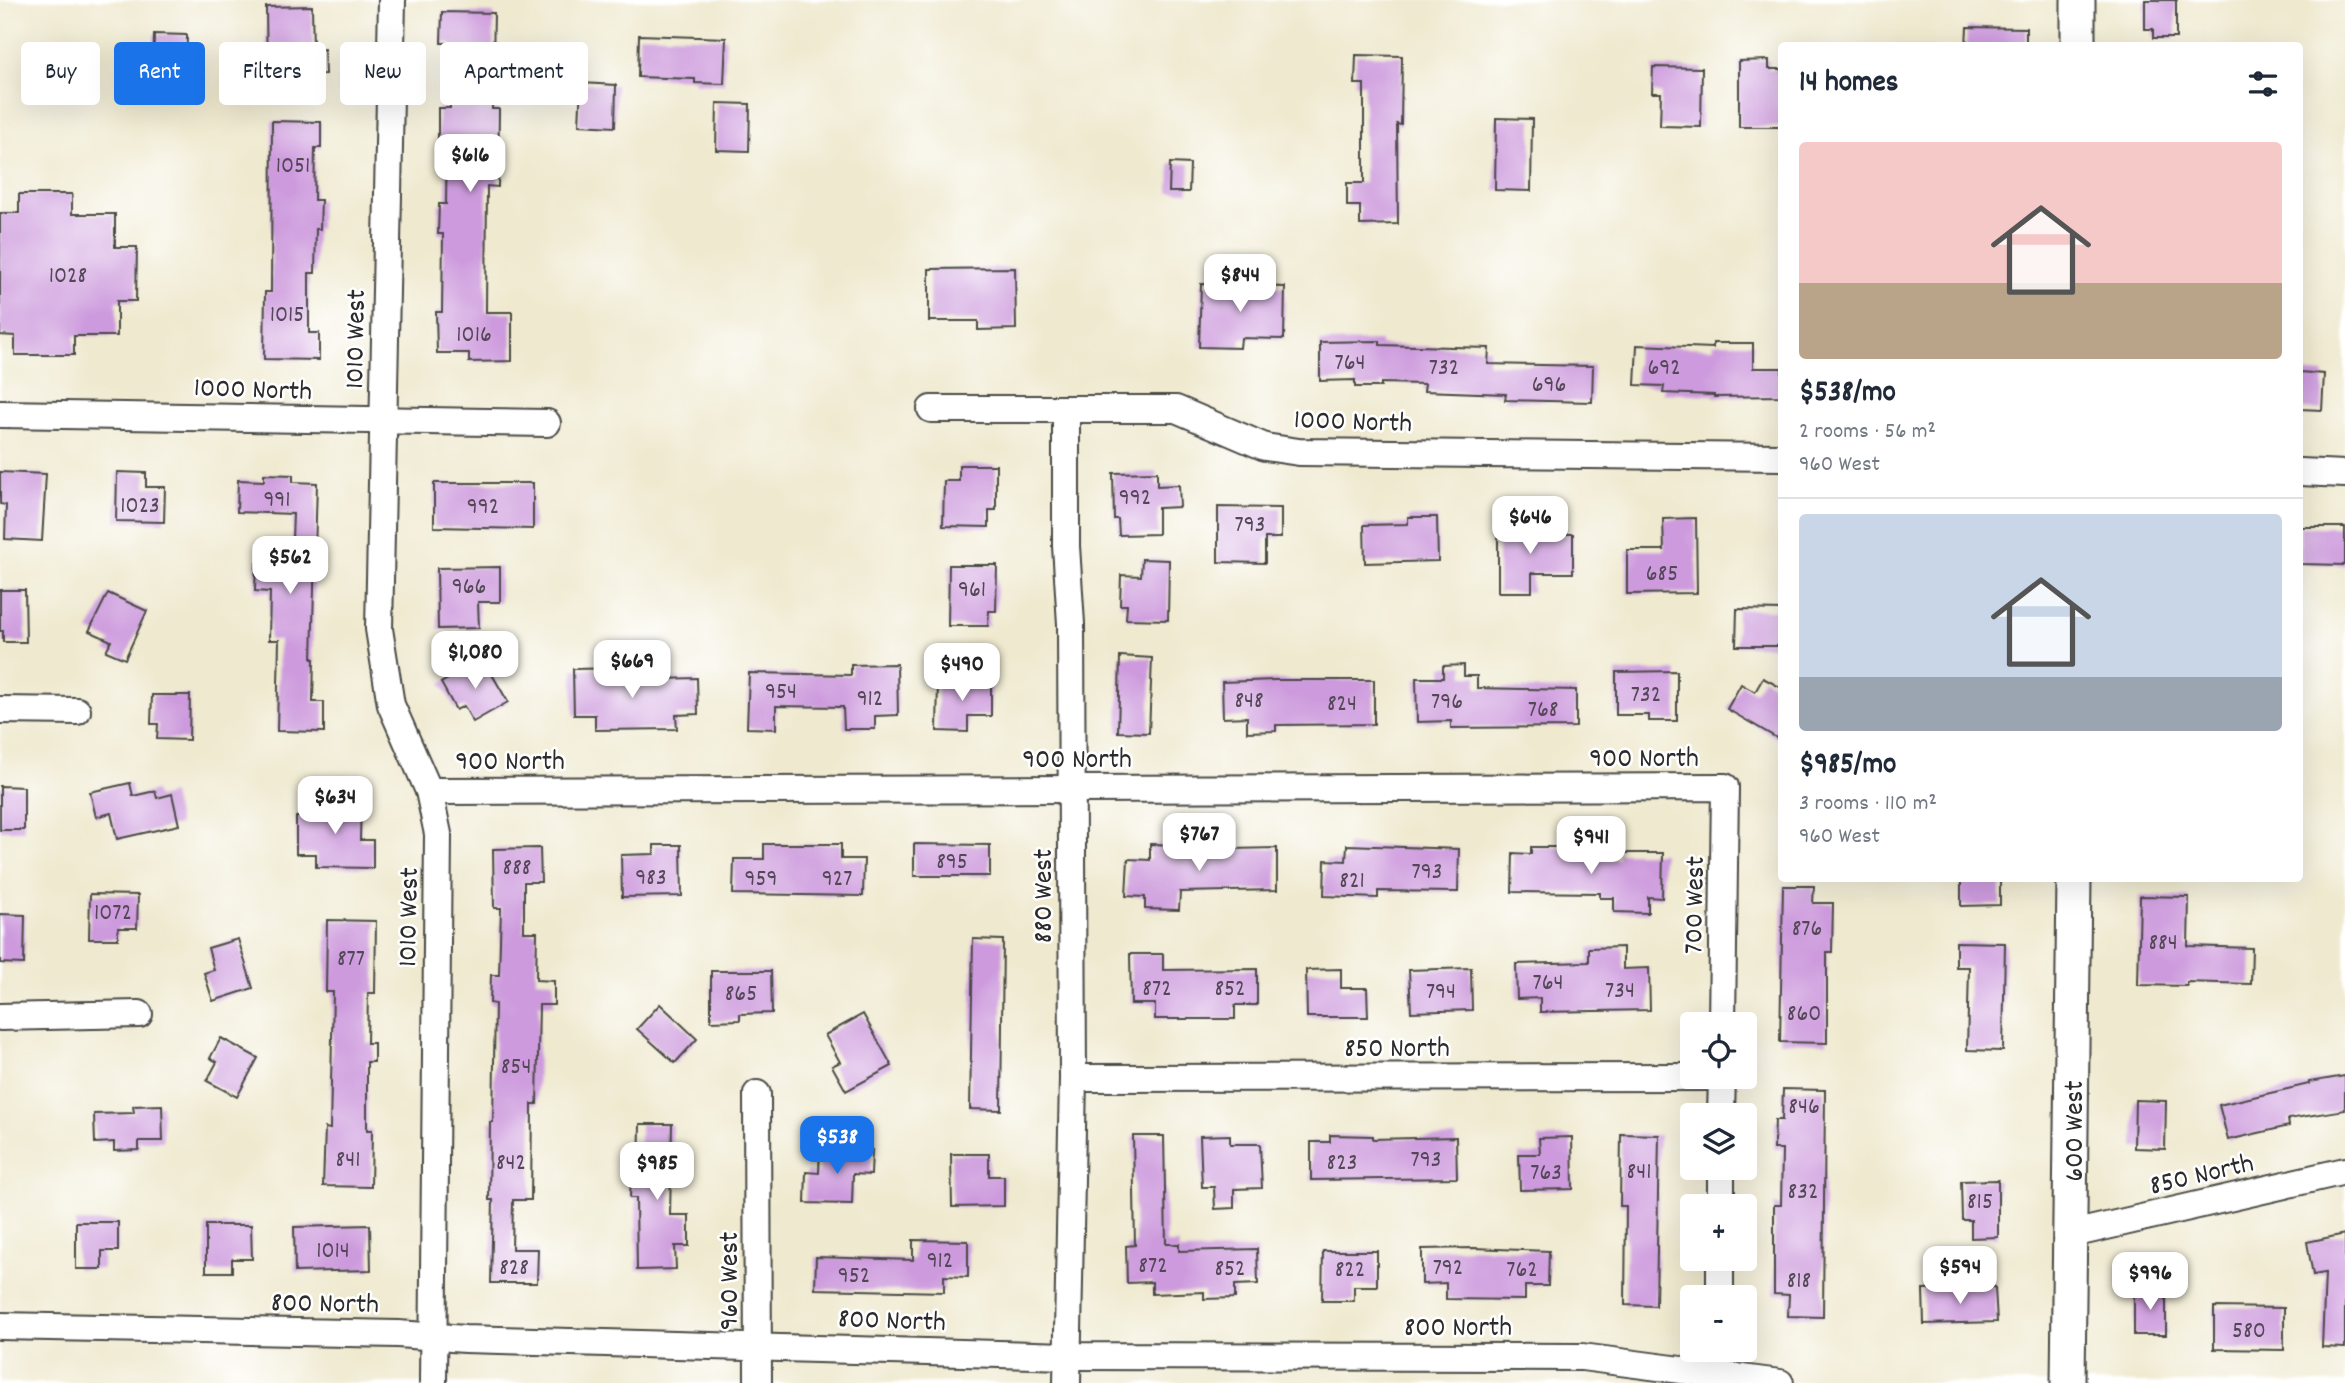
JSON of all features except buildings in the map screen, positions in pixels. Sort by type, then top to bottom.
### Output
[{"type":"street","name":"1010 West","points":[[392,0],[379,629],[391,705],[429,791],[438,834],[433,1383]]},
{"type":"street","points":[[2078,0],[2078,42]]},
{"type":"street","name":"1000 North","points":[[931,409],[1176,409],[1265,447],[1299,452],[1778,457]]},
{"type":"street","name":"880 West","points":[[1066,409],[1066,546],[1071,624],[1073,1078],[1067,1383]]},
{"type":"street","name":"1000 North","points":[[0,414],[547,423]]},
{"type":"street","points":[[2303,472],[2345,474]]},
{"type":"street","points":[[0,710],[77,711]]},
{"type":"street","name":"900 North","points":[[429,791],[1725,788]]},
{"type":"street","name":"700 West","points":[[1722,1012],[1725,788]]},
{"type":"street","name":"600 West","points":[[2068,1383],[2072,1234],[2074,882]]},
{"type":"street","points":[[0,1017],[139,1014]]},
{"type":"street","name":"850 North","points":[[1073,1078],[1680,1077]]},
{"type":"street","name":"960 West","points":[[757,1094],[758,1383]]},
{"type":"street","name":"850 North","points":[[2072,1234],[2345,1171]]},
{"type":"street","name":"800 North","points":[[0,1326],[433,1336],[1067,1356],[1582,1357],[1780,1383]]},
{"type":"street","points":[[1718,1376],[1719,1362]]}]
